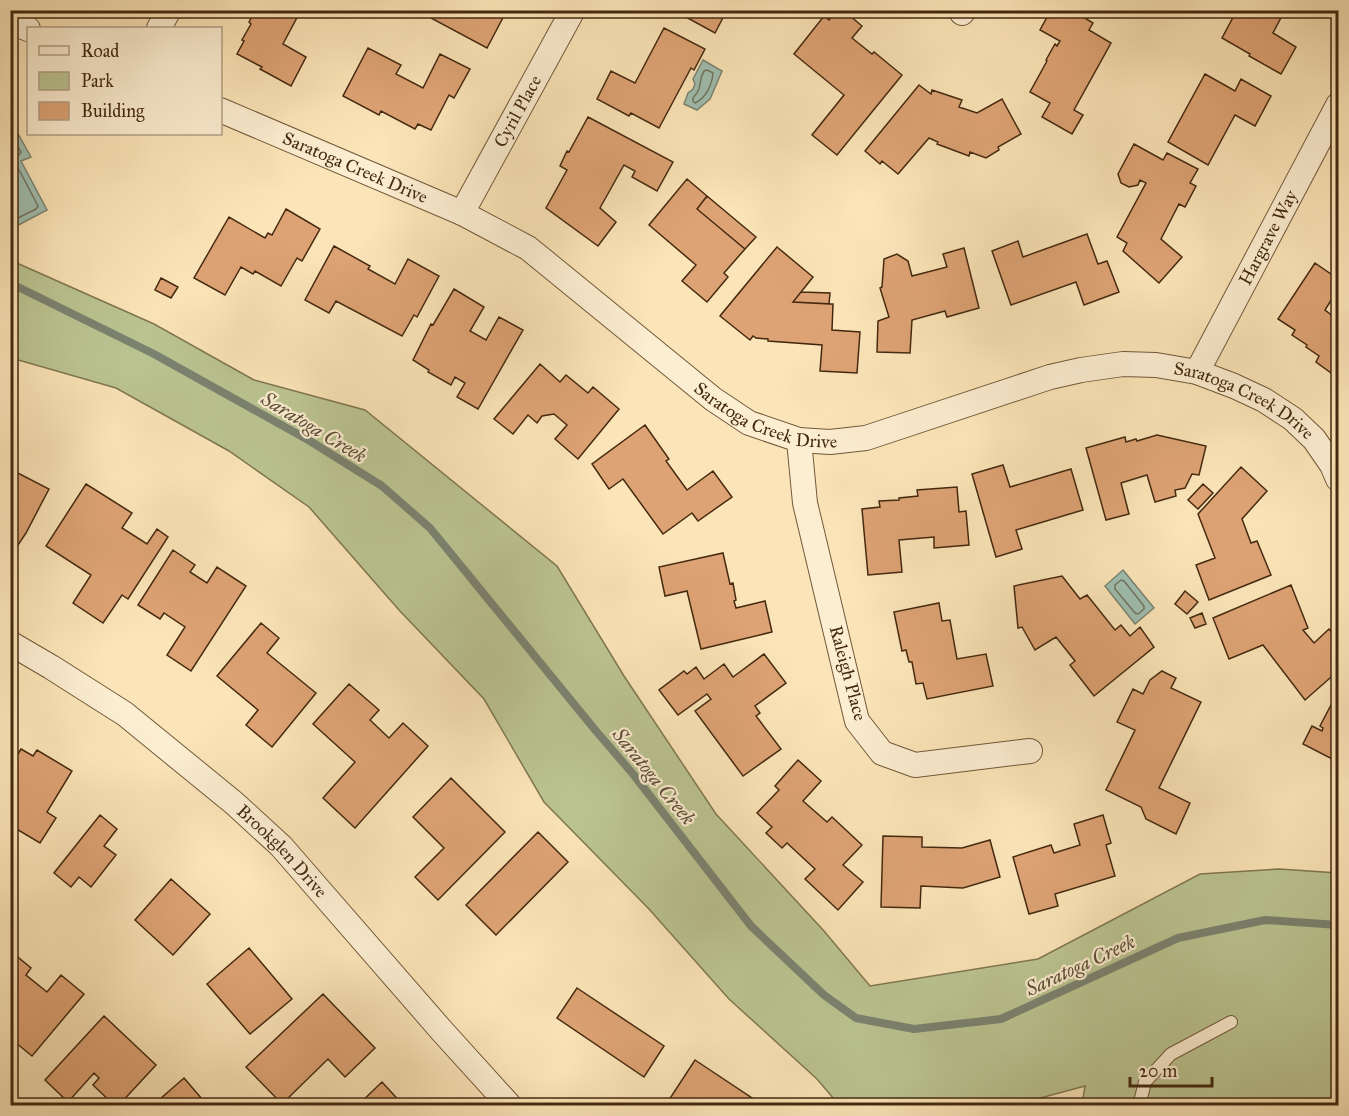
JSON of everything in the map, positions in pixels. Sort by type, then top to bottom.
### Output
[{"type":"street","points":[[160,27],[169,10]]},
{"type":"street","name":"Cyril Place","points":[[462,213],[573,10]]},
{"type":"street","points":[[10,22],[27,29]]},
{"type":"street","name":"Hargrave Way","points":[[1197,372],[1338,105]]},
{"type":"street","name":"Saratoga Creek Drive","points":[[222,111],[462,213],[528,249],[713,399],[749,423],[799,440],[830,442],[866,438],[1050,377],[1123,364],[1156,365],[1197,372],[1264,400],[1293,419],[1314,439],[1332,465],[1338,479]]},
{"type":"street","name":"Raleigh Place","points":[[799,440],[805,502],[857,721],[882,753],[915,765],[1030,751]]},
{"type":"street","name":"Brookglen Drive","points":[[10,643],[125,714],[234,803],[273,839],[510,1106]]},
{"type":"lane","points":[[1138,1106],[1145,1082],[1171,1054],[1231,1022]]},
{"type":"green space","points":[[10,260],[154,324],[254,380],[365,410],[557,566],[624,676],[716,814],[824,931],[870,986],[1038,959],[1200,874],[1279,869],[1338,873],[1338,1105],[1082,1105],[1085,1086],[1014,1105],[839,1105],[817,1079],[729,999],[649,909],[544,802],[484,699],[399,610],[309,507],[229,451],[116,388],[11,358]]},
{"type":"water","points":[[703,60],[722,71],[710,99],[697,110],[684,104],[688,93],[693,89],[695,84],[693,79]]},
{"type":"water","points":[[11,123],[31,157],[21,161],[47,210],[11,229]]},
{"type":"water","points":[[1123,570],[1154,608],[1135,624],[1105,586]]},
{"type":"building","points":[[255,10],[301,10],[283,44],[306,57],[291,86],[237,54]]},
{"type":"building","points":[[432,10],[507,10],[487,48],[429,17]]},
{"type":"building","points":[[673,10],[727,10],[715,33]]},
{"type":"building","points":[[837,10],[843,10],[862,26],[852,38],[872,54],[874,52],[902,75],[837,155],[812,135],[844,95],[794,54],[824,16],[829,20]]},
{"type":"building","points":[[1051,10],[1072,10],[1093,23],[1089,30],[1111,43],[1074,110],[1083,115],[1072,134],[1042,117],[1050,103],[1030,92],[1055,44],[1057,46],[1060,41],[1040,30]]},
{"type":"building","points":[[1237,10],[1285,10],[1273,33],[1296,47],[1281,74],[1222,38]]},
{"type":"building","points":[[664,28],[705,49],[694,70],[691,68],[659,128],[631,113],[629,116],[597,99],[611,71],[635,83]]},
{"type":"building","points":[[368,48],[401,65],[396,74],[423,88],[440,54],[470,69],[454,98],[449,95],[431,130],[418,124],[415,129],[381,111],[379,115],[343,96]]},
{"type":"building","points":[[1205,74],[1235,91],[1241,79],[1271,96],[1255,126],[1235,115],[1208,165],[1168,142]]},
{"type":"building","points":[[919,85],[931,94],[932,90],[962,100],[959,107],[977,113],[1002,99],[1021,134],[998,147],[999,150],[986,158],[970,152],[969,156],[937,144],[938,142],[929,138],[898,174],[882,161],[880,164],[865,151]]},
{"type":"building","points":[[588,117],[673,162],[657,191],[632,177],[635,171],[624,165],[600,208],[616,222],[598,246],[546,208],[567,170],[560,166]]},
{"type":"building","points":[[1134,144],[1163,160],[1167,153],[1198,169],[1190,183],[1196,186],[1185,207],[1179,204],[1161,239],[1182,257],[1159,283],[1123,251],[1127,243],[1117,237],[1146,183],[1140,180],[1138,185],[1129,187],[1121,183],[1118,174]]},
{"type":"building","points":[[687,179],[707,196],[697,209],[745,249],[724,273],[728,277],[707,302],[682,281],[696,265],[649,225]]},
{"type":"building","points":[[707,196],[756,237],[745,249],[697,209]]},
{"type":"building","points":[[286,209],[320,229],[302,261],[297,258],[281,286],[255,271],[253,274],[241,267],[225,295],[194,278],[229,217],[265,238],[268,233],[272,235]]},
{"type":"building","points":[[1087,234],[1098,264],[1107,261],[1119,292],[1084,305],[1076,282],[1011,305],[992,251],[1018,241],[1023,257]]},
{"type":"building","points":[[334,246],[370,266],[368,269],[395,284],[408,259],[439,276],[417,317],[414,315],[402,336],[336,301],[329,313],[305,300]]},
{"type":"building","points":[[777,247],[813,277],[793,302],[833,304],[832,330],[860,332],[857,373],[820,371],[822,345],[768,341],[768,339],[753,336],[750,340],[720,316]]},
{"type":"building","points":[[964,248],[979,308],[947,317],[945,311],[912,320],[910,353],[877,352],[878,321],[889,317],[880,288],[882,287],[884,259],[897,254],[908,261],[912,276],[947,267],[943,254]]},
{"type":"building","points":[[1315,263],[1338,279],[1338,289],[1325,310],[1338,320],[1338,378],[1316,362],[1319,356],[1292,335],[1295,330],[1278,319]]},
{"type":"building","points":[[161,278],[178,287],[171,298],[155,290]]},
{"type":"building","points":[[454,289],[484,307],[470,331],[486,340],[499,317],[523,330],[478,409],[457,397],[465,383],[455,377],[451,385],[413,360],[431,324],[433,325]]},
{"type":"building","points":[[801,292],[830,293],[829,304],[793,302]]},
{"type":"building","points":[[540,364],[560,382],[566,375],[588,393],[593,387],[619,409],[578,459],[555,439],[567,425],[554,414],[542,416],[537,423],[528,415],[513,434],[494,419]]},
{"type":"building","points":[[645,425],[669,459],[666,461],[687,490],[713,471],[732,497],[698,521],[692,513],[663,534],[623,479],[609,489],[592,464]]},
{"type":"building","points":[[1157,435],[1206,446],[1199,475],[1192,474],[1185,488],[1175,490],[1176,496],[1155,502],[1147,475],[1121,483],[1129,514],[1106,520],[1086,448],[1125,437],[1126,442]]},
{"type":"building","points":[[1003,465],[1010,487],[1071,469],[1083,510],[1016,530],[1022,549],[996,557],[972,474]]},
{"type":"building","points":[[1241,467],[1267,491],[1242,519],[1251,543],[1257,541],[1271,575],[1209,600],[1196,565],[1215,558],[1198,514]]},
{"type":"building","points":[[10,469],[49,489],[26,533],[10,557]]},
{"type":"building","points":[[86,484],[132,513],[122,528],[147,544],[157,529],[168,537],[128,599],[122,595],[103,623],[73,603],[91,575],[46,546]]},
{"type":"building","points":[[1203,484],[1213,493],[1198,509],[1188,500]]},
{"type":"building","points":[[957,487],[959,512],[966,511],[969,545],[934,548],[934,537],[899,540],[902,572],[868,575],[862,509],[880,507],[879,501],[918,496],[917,490]]},
{"type":"building","points":[[173,550],[195,565],[190,572],[207,583],[217,567],[246,586],[191,671],[167,655],[185,627],[164,613],[160,619],[138,605]]},
{"type":"building","points":[[723,553],[730,584],[733,583],[736,608],[765,601],[772,632],[701,649],[687,591],[665,596],[659,567]]},
{"type":"building","points":[[1062,576],[1080,599],[1087,595],[1115,630],[1121,625],[1130,636],[1140,627],[1154,647],[1094,696],[1070,665],[1075,661],[1056,637],[1035,650],[1022,627],[1018,628],[1014,586]]},
{"type":"building","points":[[1291,585],[1308,628],[1303,630],[1314,643],[1329,629],[1338,639],[1338,671],[1305,700],[1263,645],[1229,659],[1213,618]]},
{"type":"building","points":[[1185,591],[1198,602],[1187,614],[1175,604]]},
{"type":"building","points":[[939,603],[942,621],[950,620],[957,659],[986,654],[993,686],[927,699],[923,683],[916,684],[912,662],[909,662],[906,650],[902,651],[894,612]]},
{"type":"building","points":[[1202,613],[1206,624],[1195,628],[1190,618]]},
{"type":"building","points":[[261,623],[279,638],[267,653],[316,693],[272,747],[246,725],[258,710],[217,676]]},
{"type":"building","points":[[764,654],[786,683],[755,706],[760,713],[756,716],[781,749],[743,776],[695,711],[711,699],[707,694],[678,715],[659,690],[684,671],[687,674],[696,667],[704,679],[724,664],[733,677]]},
{"type":"building","points":[[1162,671],[1176,678],[1171,688],[1201,702],[1159,788],[1190,803],[1176,834],[1146,819],[1141,807],[1106,790],[1135,730],[1117,722],[1133,689],[1143,694],[1150,680]]},
{"type":"building","points":[[349,684],[379,710],[370,720],[389,738],[403,723],[428,746],[355,828],[323,798],[355,762],[313,724]]},
{"type":"building","points":[[1331,705],[1338,709],[1338,762],[1303,744],[1312,726],[1322,731],[1323,728],[1320,726]]},
{"type":"building","points":[[21,749],[33,756],[37,750],[72,771],[47,812],[56,818],[40,843],[15,828],[10,836],[10,767]]},
{"type":"building","points":[[798,760],[821,781],[803,801],[827,822],[832,817],[862,845],[843,865],[863,882],[838,910],[805,879],[815,869],[787,843],[782,848],[766,833],[772,827],[757,813],[779,790],[775,786]]},
{"type":"building","points":[[451,778],[505,832],[438,900],[415,877],[444,848],[413,817]]},
{"type":"building","points":[[100,815],[117,829],[104,846],[116,855],[91,887],[79,877],[71,887],[54,873]]},
{"type":"building","points":[[1103,815],[1111,843],[1106,845],[1115,876],[1055,894],[1058,906],[1029,914],[1013,857],[1051,845],[1054,853],[1080,845],[1074,824]]},
{"type":"building","points":[[538,832],[568,862],[496,935],[466,905]]},
{"type":"building","points":[[883,836],[922,837],[922,847],[962,848],[990,840],[1000,877],[963,888],[921,886],[920,908],[881,907]]},
{"type":"building","points":[[171,879],[210,914],[173,955],[135,920]]},
{"type":"building","points":[[249,948],[292,999],[250,1034],[207,984]]},
{"type":"building","points":[[14,954],[31,968],[26,975],[47,992],[61,975],[84,994],[32,1056],[10,1038],[10,958]]},
{"type":"building","points":[[577,988],[664,1046],[644,1077],[557,1018]]},
{"type":"building","points":[[323,994],[375,1048],[345,1077],[328,1059],[282,1104],[246,1067]]},
{"type":"building","points":[[104,1016],[156,1065],[118,1106],[115,1106],[93,1085],[99,1078],[94,1073],[68,1102],[45,1080]]},
{"type":"building","points":[[695,1060],[764,1106],[665,1106]]},
{"type":"building","points":[[184,1078],[208,1106],[152,1106]]},
{"type":"building","points":[[382,1082],[404,1106],[357,1106]]},
{"type":"waterway","name":"Saratoga Creek","points":[[10,283],[154,354],[310,441],[382,486],[430,528],[633,774],[751,926],[824,995],[856,1018],[914,1029],[1001,1019],[1178,938],[1265,920],[1338,925]]}]
